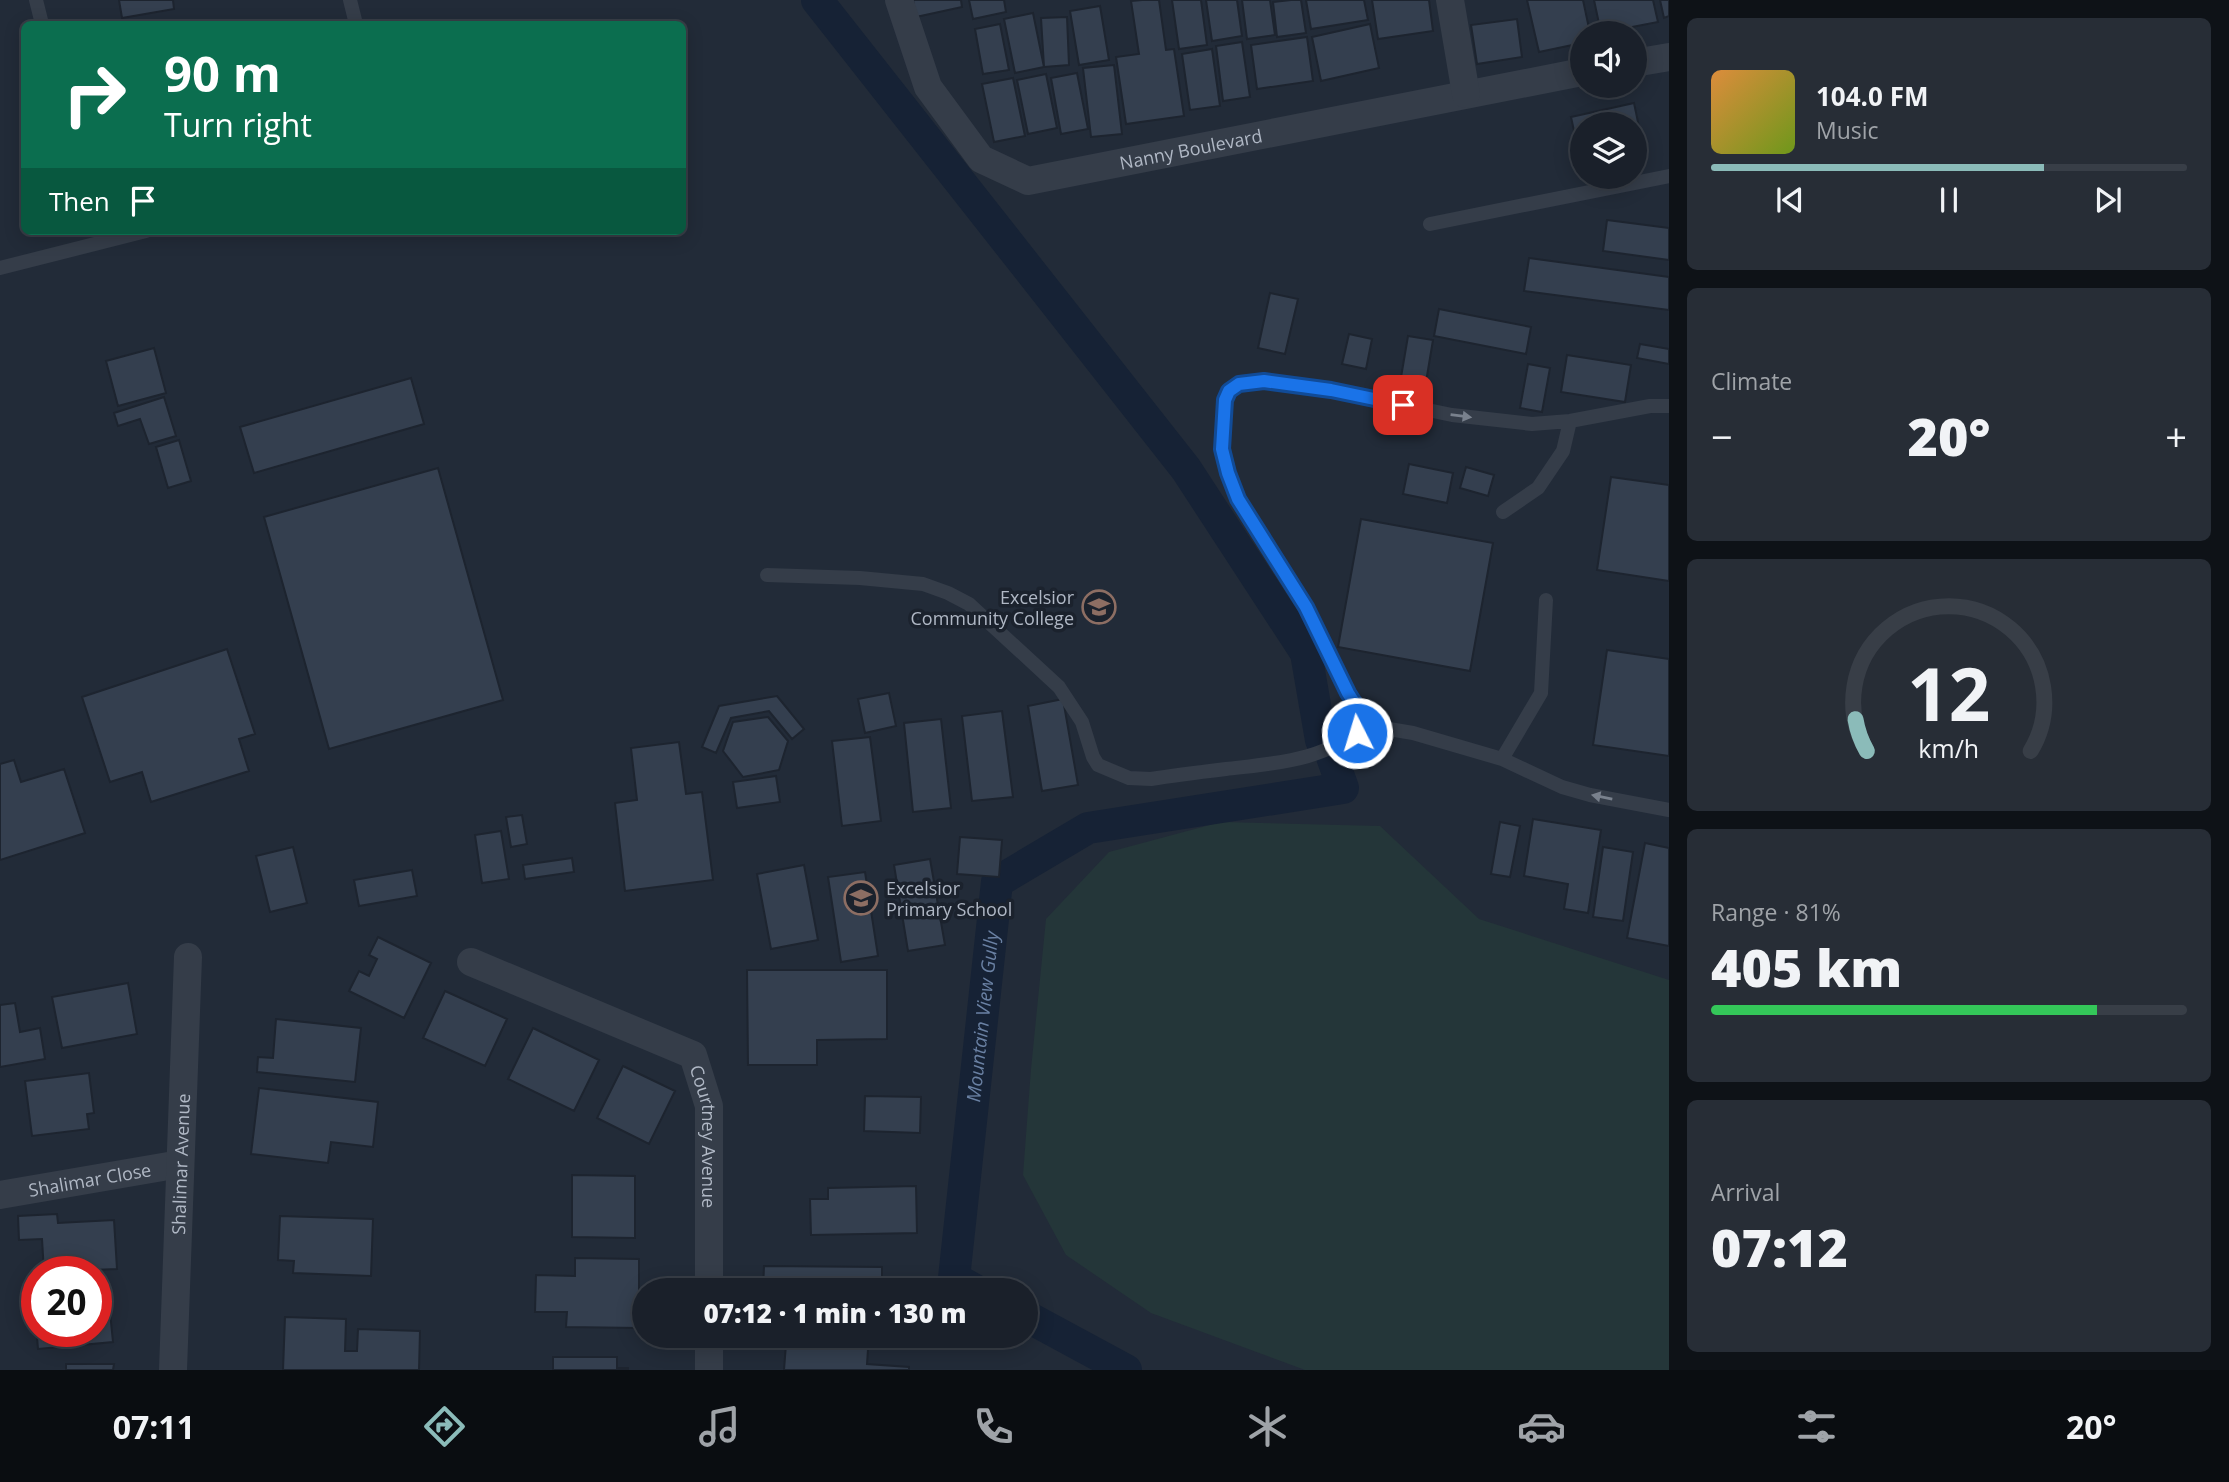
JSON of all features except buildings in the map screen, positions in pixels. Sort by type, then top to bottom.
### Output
[{"type":"street","name":"Nanny Boulevard","points":[[899,0],[928,87],[981,159],[1028,181],[1570,74]]},
{"type":"street","points":[[1450,0],[1466,94]]},
{"type":"street","points":[[1647,61],[1669,57]]},
{"type":"street","name":"Shalimar Avenue","points":[[173,1370],[188,957]]},
{"type":"street","name":"Courtney Avenue","points":[[471,962],[693,1055],[709,1106],[709,1278]]},
{"type":"street","name":"Shalimar Close","points":[[0,1195],[180,1164]]},
{"type":"street","points":[[709,1348],[709,1370]]},
{"type":"lane","points":[[36,0],[42,21]]},
{"type":"lane","points":[[350,0],[355,21]]},
{"type":"lane","points":[[1430,224],[1669,176]]},
{"type":"lane","points":[[0,268],[97,237]]},
{"type":"lane","points":[[1669,406],[1650,406],[1570,421],[1532,424],[1452,415],[1331,390],[1264,381],[1239,384],[1229,391],[1225,400],[1222,449],[1238,499],[1306,607],[1348,693],[1367,723],[1413,733],[1502,759],[1562,787],[1669,810]]},
{"type":"lane","points":[[1503,512],[1538,488],[1563,451],[1570,421]]},
{"type":"lane","points":[[767,575],[860,578],[923,584],[969,604],[1059,687],[1082,722],[1098,765],[1129,778],[1150,779],[1290,761],[1336,746],[1367,723]]},
{"type":"lane","points":[[1502,759],[1541,693],[1546,600]]},
{"type":"shaded area","points":[[1221,822],[1380,826],[1479,919],[1669,980],[1669,1370],[1305,1370],[1151,1313],[1066,1255],[1023,1175],[1046,919],[1109,852]]},
{"type":"waterway","points":[[817,0],[1186,469],[1306,653],[1321,740]]},
{"type":"waterway","name":"Mountain View Gully","points":[[954,1278],[997,882],[1088,828],[1343,788],[1332,757]]},
{"type":"waterway","name":"Mountain View Gully","points":[[1038,1322],[1126,1370]]},
{"type":"place","name":"Excelsior Community College","points":[[1099,607]]},
{"type":"place","name":"Excelsior Primary School","points":[[861,898]]},
{"type":"route","points":[[1357,733],[1367,723],[1348,693],[1306,607],[1238,499],[1222,449],[1225,400],[1229,391],[1239,384],[1264,381],[1331,390],[1403,405]]}]
